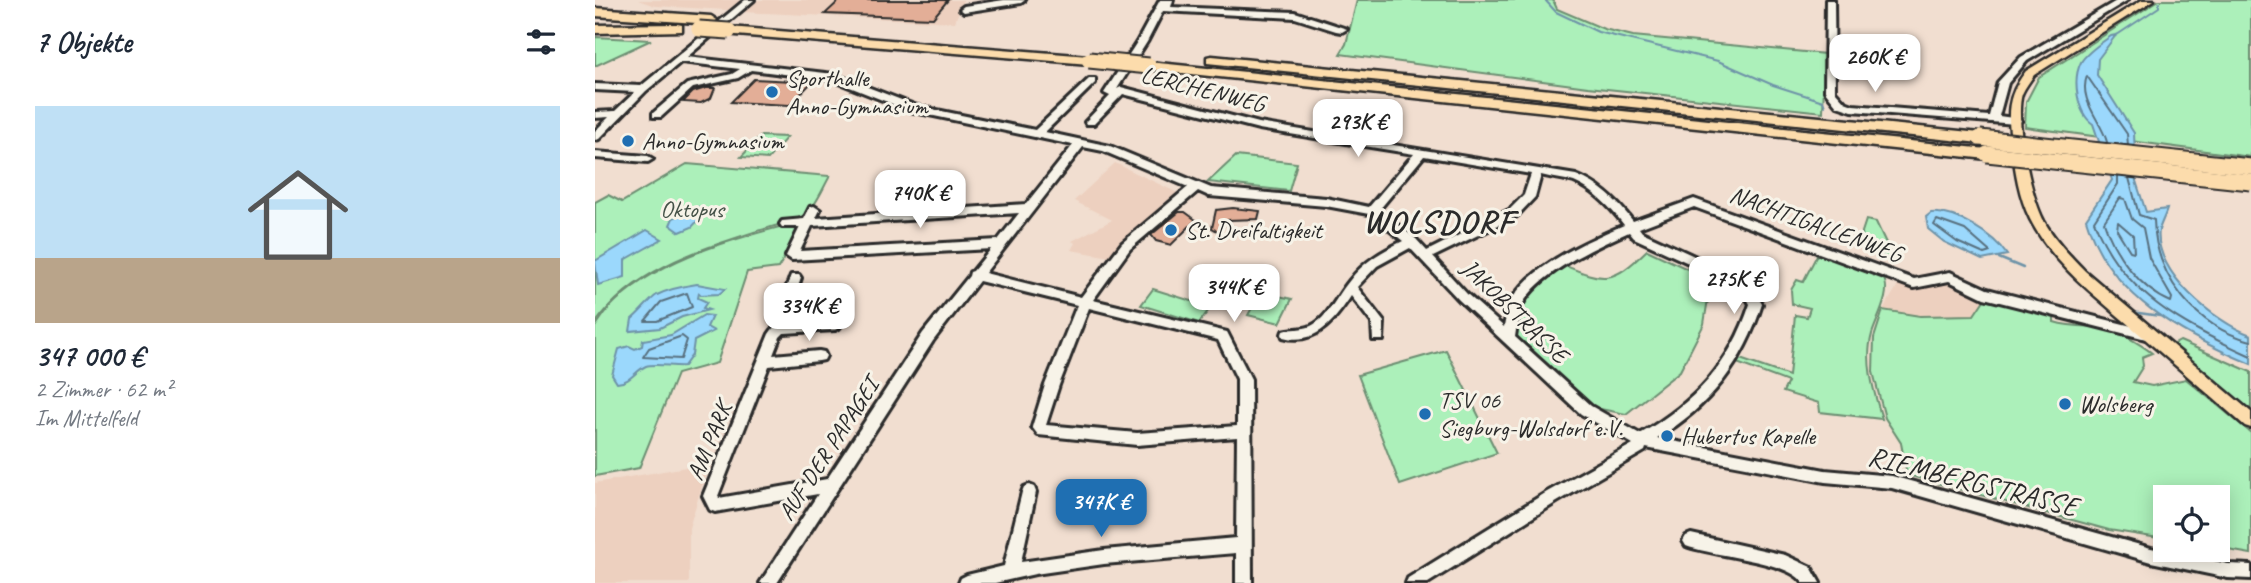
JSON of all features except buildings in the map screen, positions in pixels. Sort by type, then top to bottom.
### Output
[{"type":"highway","points":[[595,12],[711,20],[734,27]]},
{"type":"highway","points":[[595,22],[699,29],[734,27],[1093,55],[1980,138],[2251,167]]},
{"type":"highway","points":[[595,29],[680,28]]},
{"type":"highway","points":[[1149,60],[2251,182]]},
{"type":"main road","points":[[2149,0],[2030,74],[2015,98],[2016,121],[2033,209],[2046,232],[2080,275],[2251,421]]},
{"type":"street","points":[[595,137],[643,89],[750,0]]},
{"type":"street","points":[[964,9],[1021,0]]},
{"type":"street","points":[[1144,19],[1156,0]]},
{"type":"street","name":"AUF DER PAPAGEI","points":[[768,583],[927,337],[1030,208],[1078,141],[1124,72],[1164,0]]},
{"type":"street","points":[[1169,0],[1166,9],[1295,15],[1314,18],[1332,28],[1342,29]]},
{"type":"street","points":[[1830,0],[1830,92],[1841,104],[1852,108],[2016,121]]},
{"type":"street","points":[[1993,118],[2003,82],[2024,59],[2124,0]]},
{"type":"street","name":"JAKOBSTRASSE","points":[[678,59],[834,77],[914,109],[1106,148],[1209,192],[1326,202],[1372,211],[1412,242],[1463,297],[1586,410],[1640,441]]},
{"type":"street","points":[[657,115],[690,86],[735,76],[751,66]]},
{"type":"street","points":[[1036,135],[1092,82]]},
{"type":"street","points":[[595,87],[643,89]]},
{"type":"street","name":"LERCHENWEG","points":[[1090,122],[1121,90],[1259,126],[1576,179],[1595,190],[1634,227]]},
{"type":"street","points":[[595,115],[617,114]]},
{"type":"street","points":[[1372,211],[1421,153]]},
{"type":"street","points":[[595,155],[648,159]]},
{"type":"street","points":[[1426,256],[1513,213],[1529,197],[1537,171]]},
{"type":"street","points":[[1196,187],[1126,246],[1085,301],[1041,417],[1040,430],[1137,439],[1243,431]]},
{"type":"street","name":"NACHTIGALLENWEG","points":[[1634,227],[1694,203],[1914,284],[1951,276],[1984,293],[2146,334]]},
{"type":"street","points":[[786,224],[811,215],[1030,208]]},
{"type":"street","points":[[811,215],[792,256],[1002,244]]},
{"type":"street","points":[[1414,583],[1552,497],[1640,447],[1640,441],[1671,425],[1700,400],[1729,365],[1744,338],[1756,304],[1746,287],[1738,281],[1648,241],[1638,235],[1634,227],[1567,257],[1539,280],[1519,298],[1508,338]]},
{"type":"street","points":[[1288,334],[1308,335],[1324,325],[1362,272],[1388,253],[1412,242]]},
{"type":"street","points":[[974,275],[1222,337],[1244,379],[1244,583]]},
{"type":"street","name":"AM PARK","points":[[795,278],[779,324],[781,328],[775,334],[710,496],[715,505],[832,485]]},
{"type":"street","points":[[1351,288],[1378,322],[1378,336]]},
{"type":"street","points":[[781,328],[835,325]]},
{"type":"street","points":[[764,361],[819,356]]},
{"type":"street","name":"RIEMBERGSTRASSE","points":[[1640,441],[1825,476],[1892,482],[2151,555],[2228,571],[2251,572]]},
{"type":"street","points":[[1011,570],[1029,492]]},
{"type":"street","points":[[1691,541],[1785,562],[1805,572],[1812,583]]},
{"type":"street","points":[[967,583],[1011,570],[1076,560],[1244,545]]},
{"type":"shaded area","points":[[638,0],[742,0],[728,10],[655,6]]},
{"type":"shaded area","points":[[757,0],[963,0],[955,22],[741,12]]},
{"type":"shaded area","points":[[1115,163],[1180,194],[1110,257],[1071,250],[1075,243],[1072,241],[1112,220],[1074,201]]},
{"type":"shaded area","points":[[1901,280],[1908,287],[1954,280],[1986,297],[1975,315],[1920,316],[1883,310]]},
{"type":"shaded area","points":[[709,463],[689,528],[689,583],[595,583],[595,483]]},
{"type":"green space","points":[[1357,0],[1553,0],[1557,9],[1604,29],[1633,36],[1825,54],[1823,112],[1588,87],[1340,54],[1346,44]]},
{"type":"green space","points":[[2159,0],[2251,0],[2251,157],[2025,127],[2026,102],[2039,77]]},
{"type":"green space","points":[[595,37],[651,40],[595,66]]},
{"type":"green space","points":[[761,136],[787,137],[768,159],[741,157]]},
{"type":"green space","points":[[1236,156],[1297,163],[1289,191],[1208,182]]},
{"type":"green space","name":"Oktopus","points":[[687,164],[830,176],[814,204],[803,216],[709,247],[666,265],[627,290],[595,324],[595,202],[608,195],[622,202]]},
{"type":"green space","points":[[1866,220],[1876,222],[1894,260],[1864,249],[1862,232]]},
{"type":"green space","points":[[783,226],[803,227],[778,268],[747,272],[717,363],[677,374],[639,468],[595,476],[595,327],[606,311],[645,278],[667,266],[712,247]]},
{"type":"green space","points":[[1647,250],[1711,280],[1704,324],[1680,371],[1626,414],[1595,408],[1513,335],[1523,300],[1561,264],[1598,277],[1607,277],[1625,269]]},
{"type":"green space","points":[[1819,251],[1870,268],[1883,278],[1886,284],[1885,298],[1872,334],[1869,355],[1871,377],[1882,419],[1820,412],[1819,403],[1783,392],[1788,382],[1737,363],[1740,359],[1789,376],[1795,315],[1807,317],[1810,308],[1792,304],[1791,290],[1797,280],[1803,282]]},
{"type":"green space","points":[[1153,289],[1211,307],[1199,323],[1141,305]]},
{"type":"green space","points":[[1261,292],[1292,299],[1280,323],[1248,315]]},
{"type":"green space","points":[[1986,297],[2054,312],[2054,322],[2060,324],[2102,327],[2120,333],[2152,353],[2142,357],[2143,366],[2133,382],[2152,386],[2186,379],[2251,433],[2251,554],[2230,550],[2230,485],[2153,485],[2153,537],[2109,530],[1907,475],[1901,443],[1885,418],[1873,372],[1874,338],[1883,310],[1920,316],[1974,315]]},
{"type":"green space","points":[[2180,341],[2251,372],[2251,411],[2173,345]]},
{"type":"green space","name":"TSV 06 Siegburg-Wolsdorf e.V.","points":[[1446,350],[1497,453],[1400,485],[1358,375]]},
{"type":"water","points":[[2116,35],[2098,59],[2097,75],[2134,133],[2136,181],[2146,212],[2167,209],[2159,230],[2160,246],[2166,262],[2176,279],[2205,308],[2251,335],[2251,364],[2199,340],[2151,309],[2111,270],[2097,246],[2086,219],[2112,180],[2093,124],[2080,104],[2077,78],[2081,62],[2087,55]]},
{"type":"water","points":[[698,207],[706,212],[692,227],[680,232],[670,225],[673,218]]},
{"type":"water","points":[[1931,213],[1941,213],[1973,225],[1993,239],[2007,255],[1982,260],[1944,242],[1928,229],[1926,217]]},
{"type":"water","points":[[647,230],[662,239],[625,260],[625,277],[598,285],[595,261]]},
{"type":"water","points":[[697,284],[725,289],[719,294],[699,293],[698,298],[707,302],[703,308],[709,310],[682,317],[660,328],[630,331],[632,319],[657,295]]},
{"type":"water","points":[[704,315],[712,316],[707,327],[714,331],[694,341],[692,355],[684,366],[646,366],[626,381],[617,383],[612,375],[619,349],[629,346],[635,349],[642,346],[643,340],[671,335]]},
{"type":"waterway","points":[[1545,0],[1556,12],[1598,32],[1718,61],[1773,85],[1823,101],[1825,106]]},
{"type":"waterway","points":[[2114,37],[2159,7],[2159,3]]},
{"type":"waterway","points":[[1999,258],[2023,268]]},
{"type":"waterway","points":[[2132,312],[2160,316]]},
{"type":"place","name":"Sporthalle Anno-Gymnasium","points":[[772,92]]},
{"type":"place","name":"Anno-Gymnasium","points":[[628,141]]},
{"type":"place","name":"St. Dreifaltigkeit","points":[[1171,230]]},
{"type":"place","name":"Wolsberg","points":[[2065,404]]},
{"type":"place","name":"TSV 06 Siegburg-Wolsdorf e.V.","points":[[1425,414]]},
{"type":"place","name":"Hubertus Kapelle","points":[[1667,436]]},
{"type":"district","name":"WOLSDORF","points":[[1439,221]]}]
